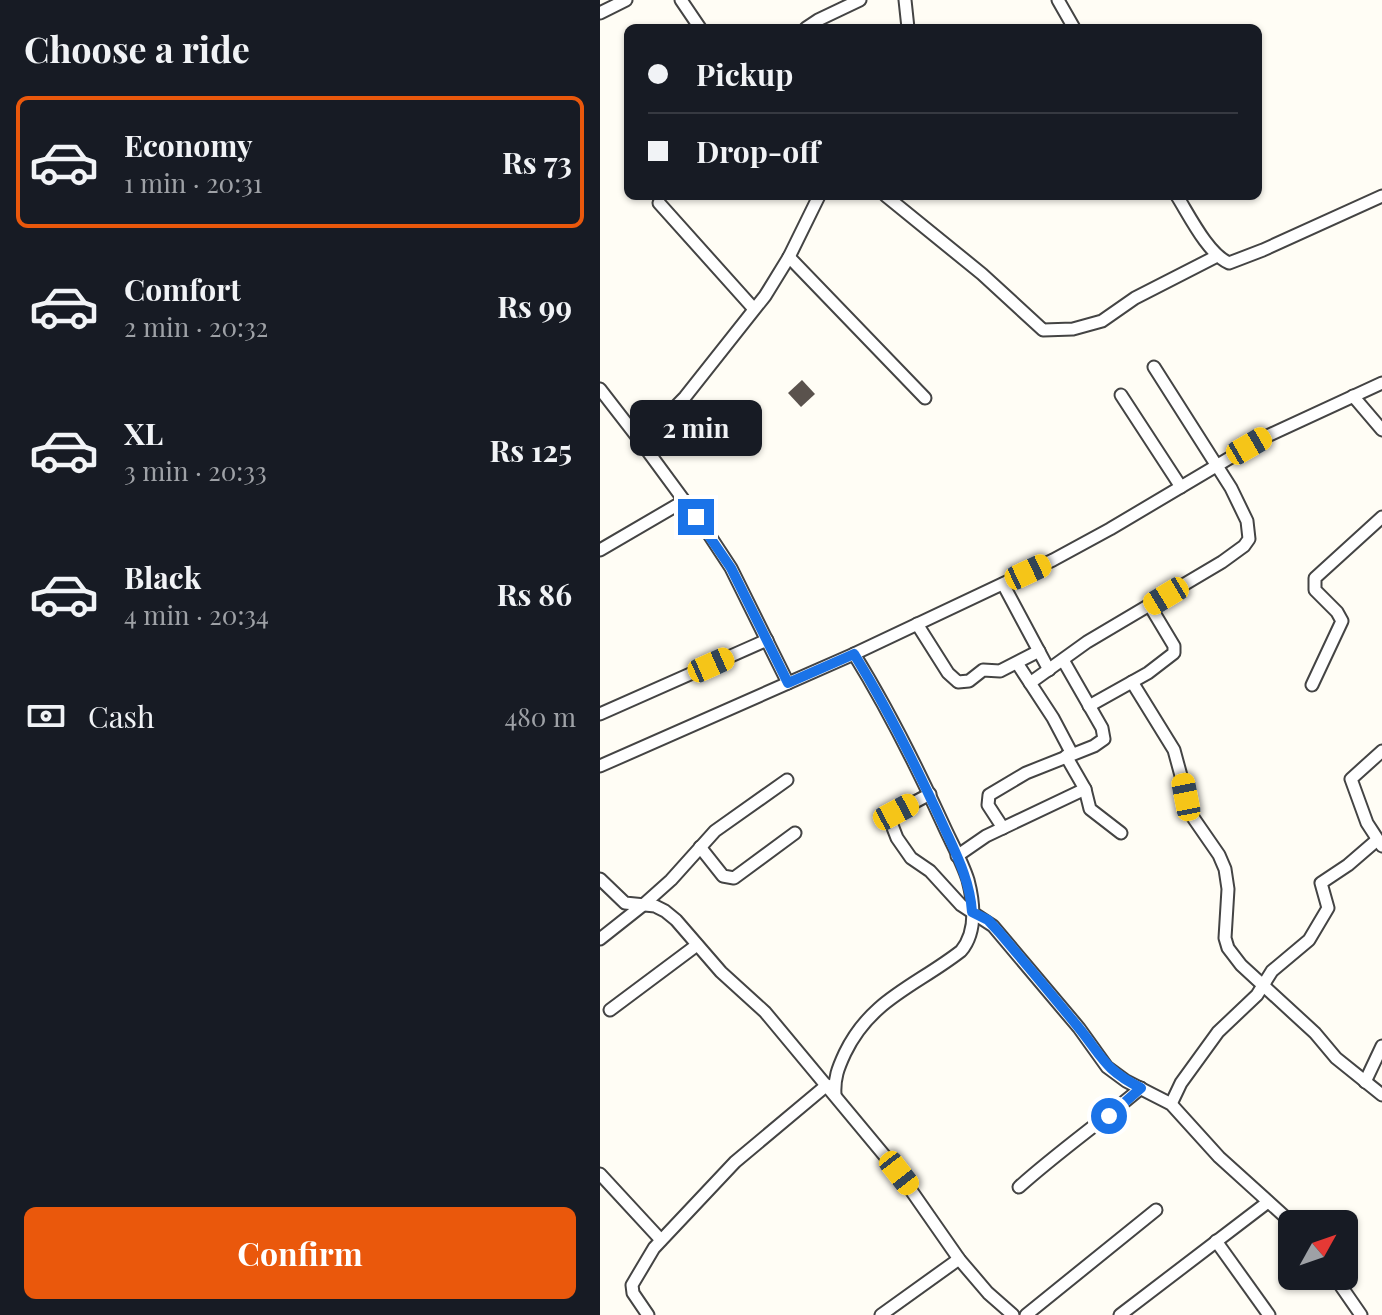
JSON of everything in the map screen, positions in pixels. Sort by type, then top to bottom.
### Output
[{"type":"street","points":[[600,13],[626,0]]},
{"type":"street","points":[[681,0],[697,24]]},
{"type":"street","points":[[812,24],[860,0]]},
{"type":"street","points":[[905,0],[908,24]]},
{"type":"street","points":[[1058,0],[1072,24]]},
{"type":"street","points":[[1180,200],[1217,256],[1229,263],[1245,259],[1382,196]]},
{"type":"street","points":[[641,442],[685,397],[754,309],[789,257],[817,200]]},
{"type":"street","points":[[891,200],[982,274],[1043,330],[1073,329],[1102,321],[1135,298],[1217,256]]},
{"type":"street","points":[[659,203],[754,309]]},
{"type":"street","points":[[789,257],[925,398]]},
{"type":"street","points":[[1030,683],[1094,638],[1235,554],[1249,539],[1247,521],[1217,465],[1154,367]]},
{"type":"street","points":[[600,766],[854,654],[1003,584],[1091,540],[1265,437],[1382,383]]},
{"type":"street","points":[[600,389],[731,568],[788,683]]},
{"type":"street","points":[[1121,395],[1181,487]]},
{"type":"street","points":[[1353,396],[1382,430]]},
{"type":"street","points":[[600,550],[684,501]]},
{"type":"street","points":[[1312,685],[1342,621],[1315,590],[1315,578],[1382,517]]},
{"type":"street","points":[[1003,584],[1049,670]]},
{"type":"street","points":[[1089,706],[1174,653],[1174,646],[1150,606]]},
{"type":"street","points":[[917,624],[941,664],[958,682],[969,681],[983,670],[1000,671],[1039,651]]},
{"type":"street","points":[[600,714],[767,640]]},
{"type":"street","points":[[835,1095],[835,1075],[858,1029],[880,1005],[961,951],[971,934],[972,912],[968,883],[930,794],[854,654]]},
{"type":"street","points":[[1003,828],[988,805],[989,795],[1035,768],[1094,746],[1104,739],[1102,728],[1063,660]]},
{"type":"street","points":[[1017,663],[1069,755],[1085,789],[1090,809],[1121,833]]},
{"type":"street","points":[[1132,682],[1174,750],[1192,816],[1225,869],[1228,889],[1225,938],[1228,948],[1263,987],[1306,1024],[1336,1058],[1382,1095]]},
{"type":"street","points":[[1171,1104],[1181,1083],[1218,1032],[1263,987],[1272,971],[1309,940],[1328,908],[1321,883],[1379,843],[1367,823],[1351,779],[1382,751]]},
{"type":"street","points":[[600,939],[643,905],[725,822],[787,780]]},
{"type":"street","points":[[957,856],[980,839],[1085,789]]},
{"type":"street","points":[[930,794],[896,812],[890,820],[911,858],[930,871],[947,891],[972,912],[988,920],[1079,1028],[1107,1067],[1119,1077],[1171,1104],[1219,1157],[1278,1211]]},
{"type":"street","points":[[700,847],[723,876],[734,878],[795,833]]},
{"type":"street","points":[[600,879],[625,903],[655,906],[665,911],[721,972],[765,1012],[913,1191],[959,1259],[1004,1313]]},
{"type":"street","points":[[610,1010],[697,945]]},
{"type":"street","points":[[1365,1082],[1382,1046]]},
{"type":"street","points":[[648,1315],[633,1293],[632,1285],[646,1258],[744,1153],[827,1085]]},
{"type":"street","points":[[1019,1187],[1061,1149],[1096,1127],[1141,1088]]},
{"type":"street","points":[[600,1174],[661,1240]]},
{"type":"street","points":[[1120,1315],[1268,1202]]},
{"type":"street","points":[[1026,1315],[1156,1210]]},
{"type":"street","points":[[1216,1241],[1269,1315]]},
{"type":"street","points":[[881,1315],[959,1259]]},
{"type":"street","points":[[1344,1290],[1361,1315]]},
{"type":"building","points":[[802,380],[815,394],[801,407],[788,393]]},
{"type":"route","points":[[696,517],[731,568],[788,683],[854,654],[895,725],[934,804],[966,876],[972,912],[988,920],[999,932],[1079,1028],[1107,1067],[1141,1088],[1109,1116]]}]
